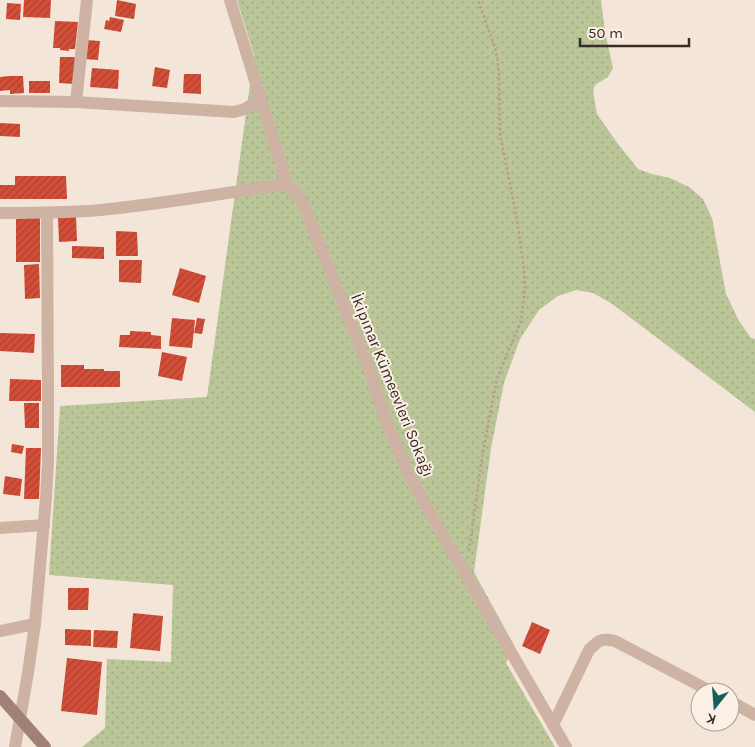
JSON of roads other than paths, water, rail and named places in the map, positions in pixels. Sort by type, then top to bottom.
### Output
[{"type":"street","points":[[76,102],[87,0]]},
{"type":"street","name":"İkipınar Kümeevleri Sokağı","points":[[230,0],[287,184],[301,199],[369,369],[388,426],[407,470],[465,575],[566,747]]},
{"type":"street","points":[[0,101],[76,102],[234,112],[245,109],[260,99]]},
{"type":"street","points":[[0,213],[99,210],[287,184]]},
{"type":"street","points":[[15,747],[35,624],[44,524],[48,453],[47,213]]},
{"type":"street","points":[[0,528],[44,524]]},
{"type":"street","points":[[0,631],[35,624]]},
{"type":"street","points":[[554,725],[589,650],[597,641],[606,639],[615,641],[693,682]]},
{"type":"street","points":[[0,696],[45,747]]},
{"type":"street","points":[[740,707],[755,715]]}]
